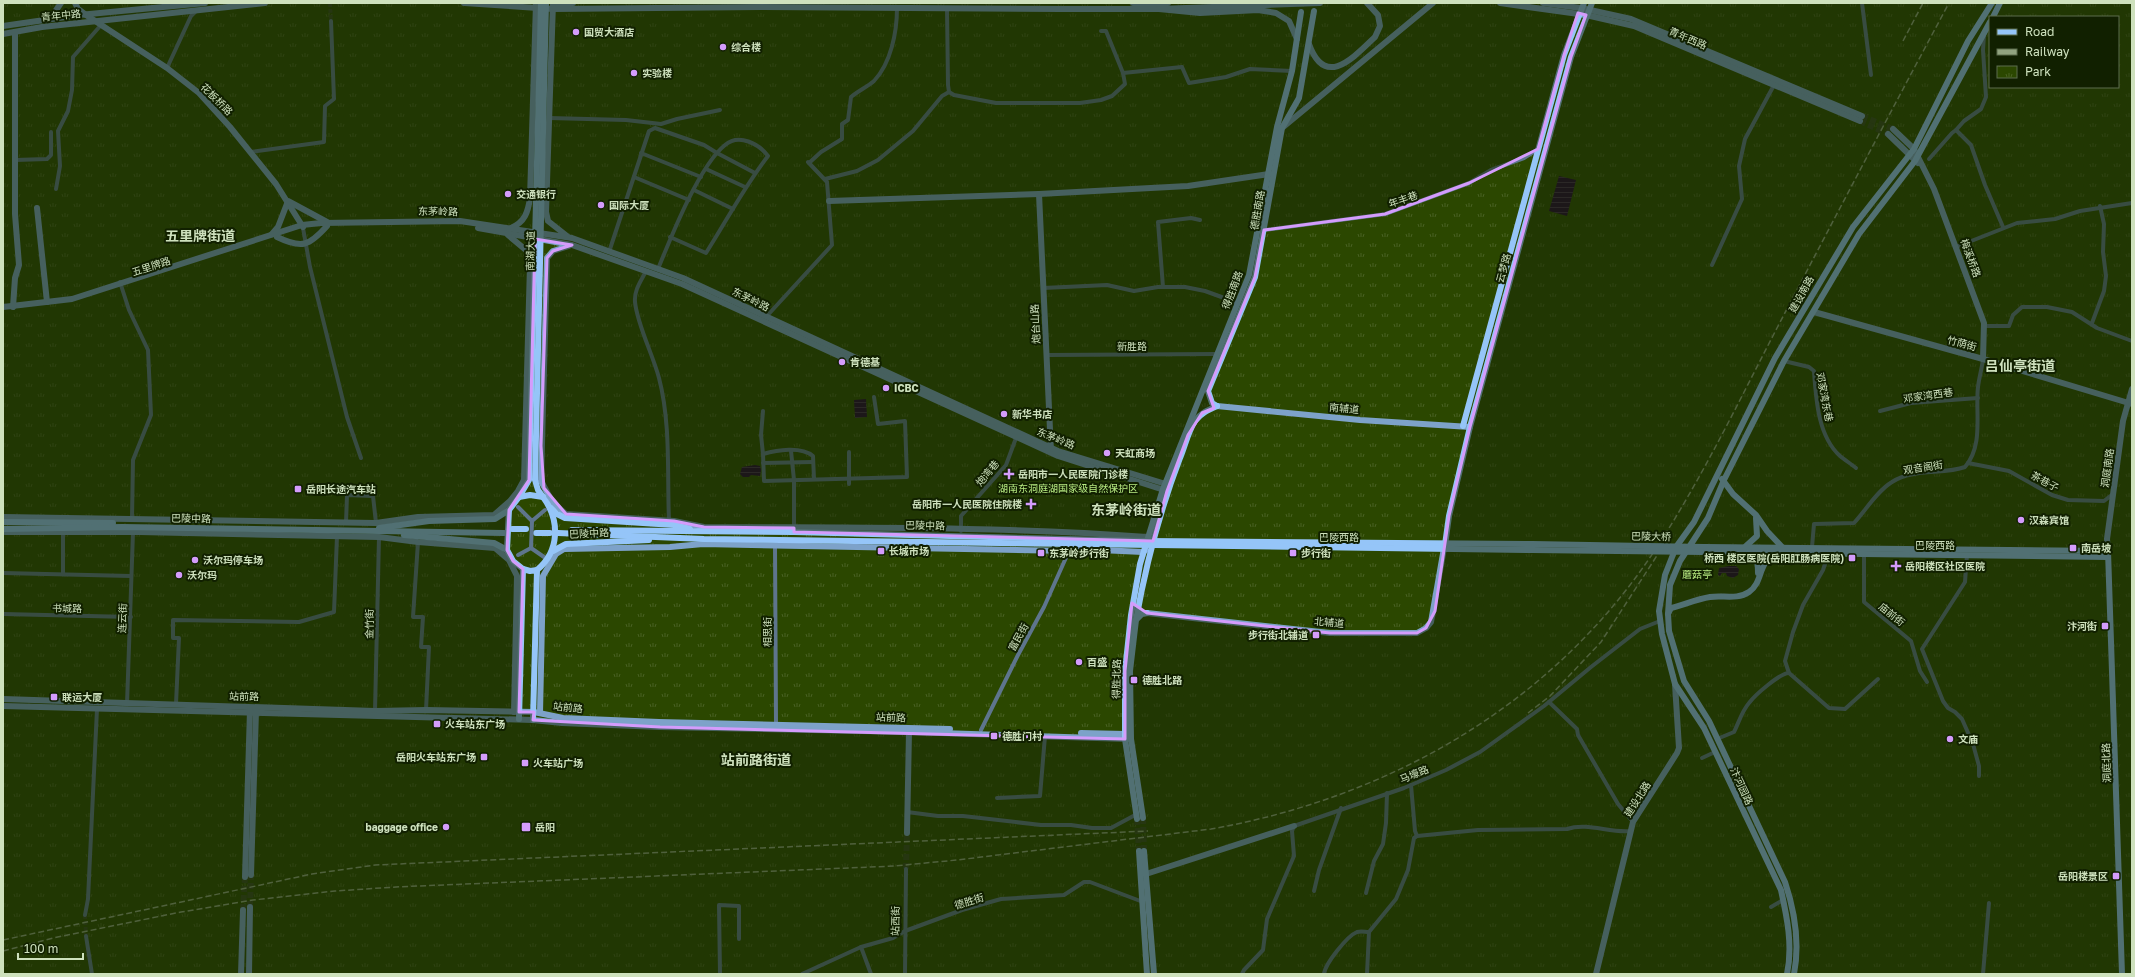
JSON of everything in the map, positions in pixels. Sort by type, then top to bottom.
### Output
[{"type":"main road","points":[[50,19],[61,3]]},
{"type":"main road","name":"花板桥路","points":[[75,3],[78,9],[86,15],[167,68],[200,93],[251,152],[288,201],[303,227]]},
{"type":"main road","name":"青年中路","points":[[3,26],[50,19],[205,3]]},
{"type":"main road","name":"青年中路","points":[[3,34],[99,24],[197,10],[265,3]]},
{"type":"main road","points":[[464,3],[541,6],[573,3]]},
{"type":"main road","points":[[1133,3],[1168,3]]},
{"type":"main road","points":[[554,5],[784,5],[897,8],[1159,9],[1320,3]]},
{"type":"main road","points":[[1309,44],[1314,56],[1322,64],[1333,68],[1343,65],[1375,38],[1378,32],[1378,15],[1367,3]]},
{"type":"main road","points":[[1282,128],[1433,3]]},
{"type":"main road","name":"青年西路","points":[[1500,3],[1581,8]]},
{"type":"main road","name":"青年西路","points":[[1543,3],[1581,8],[1587,12],[1634,26],[1774,85],[1861,118],[1631,19],[1587,12]]},
{"type":"main road","name":"云梦路","points":[[1445,545],[1449,516],[1470,427],[1571,57],[1587,12],[1592,3]]},
{"type":"main road","name":"建设南路","points":[[1659,611],[1665,575],[1676,547],[1694,522],[1775,358],[1853,227],[1912,152],[1968,42],[1992,3]]},
{"type":"main road","points":[[1994,16],[2000,3]]},
{"type":"main road","points":[[554,5],[546,212],[548,221],[554,228],[572,242],[553,250],[547,258],[541,481],[554,503],[566,514],[669,521],[704,527],[794,530],[961,529],[1095,533],[1147,544]]},
{"type":"main road","points":[[511,228],[523,220],[529,209],[541,6]]},
{"type":"main road","name":"南湖大道","points":[[541,6],[538,236],[534,378],[535,480],[538,490],[543,497]]},
{"type":"main road","points":[[1463,426],[1564,54],[1581,8]]},
{"type":"main road","points":[[1159,9],[1200,13],[1258,10],[1276,13],[1289,21],[1297,39]]},
{"type":"main road","name":"德胜南路","points":[[1217,406],[1212,403],[1208,391],[1255,277],[1282,128],[1299,98],[1314,11]]},
{"type":"main road","name":"得胜南路","points":[[1136,620],[1147,544],[1166,487],[1249,275],[1277,127],[1292,71],[1301,12]]},
{"type":"main road","name":"建设南路","points":[[1668,614],[1670,585],[1680,561],[1708,518],[1724,480],[1784,361],[1859,234],[1917,158],[1989,24]]},
{"type":"main road","points":[[13,307],[15,278],[19,266],[15,214],[15,32]]},
{"type":"main road","points":[[1892,129],[1917,158]]},
{"type":"main road","points":[[1888,134],[1912,152]]},
{"type":"main road","name":"梅溪桥路","points":[[1917,158],[1934,189],[1984,326],[1983,359]]},
{"type":"main road","points":[[829,201],[1038,194],[1188,186],[1268,174]]},
{"type":"main road","name":"炮台山路","points":[[1038,194],[1051,450]]},
{"type":"main road","points":[[288,201],[327,224],[313,242],[293,244],[274,236],[288,201]]},
{"type":"main road","points":[[37,208],[47,302]]},
{"type":"main road","name":"东茅岭路","points":[[303,227],[327,224],[440,220],[511,228],[538,236]]},
{"type":"main road","name":"东茅岭路","points":[[327,224],[460,224],[572,242],[609,252],[683,278],[1051,450]]},
{"type":"main road","name":"五里牌路","points":[[3,307],[72,299],[303,227]]},
{"type":"main road","points":[[3,530],[337,536],[378,530],[418,517],[494,514],[510,501],[518,492],[524,480],[530,265],[529,257],[523,246],[503,232]]},
{"type":"main road","name":"东茅岭路","points":[[572,242],[682,284],[1016,438],[1166,487]]},
{"type":"main road","name":"五里牌路","points":[[3,311],[73,303],[121,284]]},
{"type":"main road","name":"竹荫街","points":[[1814,312],[1983,359],[2130,403]]},
{"type":"main road","name":"巴陵中路","points":[[378,530],[429,522],[495,519],[509,510],[529,480],[534,378]]},
{"type":"main road","name":"洞庭南路","points":[[2107,554],[2107,539],[2123,421],[2130,403],[2132,389]]},
{"type":"main road","name":"得胜南路","points":[[1166,487],[1194,422],[1202,413],[1217,406]]},
{"type":"main road","name":"南辅道","points":[[1217,406],[1360,420],[1470,427]]},
{"type":"main road","points":[[1668,614],[1671,608],[1710,597],[1735,597],[1748,592],[1757,585],[1762,565],[1769,557],[1784,551],[1756,515],[1733,494],[1724,480],[1716,475]]},
{"type":"main road","points":[[519,497],[530,495],[543,497]]},
{"type":"main road","name":"巴陵中路","points":[[543,497],[548,509],[565,518],[674,525],[703,532]]},
{"type":"main road","points":[[509,510],[507,550],[513,561],[523,569],[530,571],[537,570],[545,563],[553,551],[554,525],[548,509]]},
{"type":"main road","points":[[1756,515],[1757,536],[1746,549],[1754,555],[1757,560],[1757,585]]},
{"type":"main road","points":[[3,517],[132,518],[346,523],[378,530],[418,542],[495,548],[503,554],[513,567],[517,576],[517,712],[519,719]]},
{"type":"main road","name":"巴陵中路","points":[[3,522],[378,530],[430,539],[494,543],[507,550]]},
{"type":"main road","name":"巴陵中路","points":[[3,530],[122,526],[504,531]]},
{"type":"main road","name":"巴陵中路","points":[[794,530],[1147,544],[861,541],[775,543],[559,532],[703,532],[794,530]]},
{"type":"main road","points":[[512,531],[526,531]]},
{"type":"main road","points":[[536,531],[550,532]]},
{"type":"main road","name":"巴陵中路","points":[[553,551],[566,544],[704,539]]},
{"type":"main road","points":[[861,541],[872,547]]},
{"type":"main road","points":[[899,542],[905,548]]},
{"type":"main road","points":[[533,720],[537,713],[543,576],[546,569],[561,551],[569,548],[670,547],[703,544],[775,543],[1069,552],[1078,549],[1126,551],[1135,554],[1140,564]]},
{"type":"main road","points":[[1126,551],[1147,544]]},
{"type":"main road","name":"巴陵西路","points":[[1147,544],[1445,545],[1532,547]]},
{"type":"main road","name":"得胜北路","points":[[1128,737],[1125,671],[1140,564],[1147,544]]},
{"type":"main road","name":"北辅道","points":[[1147,613],[1330,633],[1417,633],[1426,628],[1431,622],[1445,545]]},
{"type":"main road","name":"巴陵大桥","points":[[1532,547],[1703,549],[1769,548]]},
{"type":"main road","name":"巴陵西路","points":[[1762,553],[1812,547],[2107,554]]},
{"type":"main road","name":"巴陵西路","points":[[1769,548],[1784,551],[1864,555],[2107,554]]},
{"type":"main road","name":"巴陵大桥","points":[[1746,549],[1762,553]]},
{"type":"main road","name":"洞庭北路","points":[[2107,554],[2121,974]]},
{"type":"main road","points":[[517,712],[523,569]]},
{"type":"main road","points":[[537,570],[537,713]]},
{"type":"main road","points":[[1130,627],[1142,614],[1147,613],[1139,603],[1135,593]]},
{"type":"main road","name":"汴河园路","points":[[1659,611],[1662,634],[1675,684],[1704,728],[1781,890],[1788,931],[1787,974]]},
{"type":"main road","name":"汴河园路","points":[[1668,614],[1669,631],[1684,681],[1709,721],[1785,882],[1795,921],[1797,944],[1794,974]]},
{"type":"main road","points":[[1136,620],[1130,671],[1128,737],[1139,817]]},
{"type":"main road","name":"建设北路","points":[[1596,974],[1633,822],[1679,748],[1675,684]]},
{"type":"main road","name":"站前路","points":[[3,700],[79,701],[127,705],[176,704],[253,710],[519,719],[562,723],[660,727],[1128,737]]},
{"type":"main road","name":"站前路","points":[[3,706],[97,709],[426,710],[517,712],[537,713],[563,718],[981,730],[1128,737]]},
{"type":"main road","points":[[248,876],[253,710]]},
{"type":"main road","points":[[907,833],[909,732]]},
{"type":"main road","points":[[1146,874],[1294,826]]},
{"type":"main road","points":[[1147,974],[1142,851],[1146,874],[1154,974]]},
{"type":"main road","points":[[249,974],[250,907]]},
{"type":"main road","points":[[241,974],[243,910]]},
{"type":"street","points":[[1862,3],[1871,75]]},
{"type":"street","points":[[766,318],[832,245],[828,182],[808,162],[842,139],[842,124],[848,120],[851,97],[874,81],[885,67],[889,54],[897,8]]},
{"type":"street","points":[[947,8],[947,62],[949,92]]},
{"type":"street","points":[[167,68],[191,16],[197,10]]},
{"type":"street","points":[[251,152],[324,142],[326,106],[334,99],[331,21]]},
{"type":"street","points":[[56,189],[60,166],[58,131],[68,111],[72,90],[73,57],[99,24]]},
{"type":"street","points":[[825,180],[856,171],[878,160],[913,131],[942,96],[949,92],[996,103],[1089,102],[1112,96],[1125,84],[1123,73],[1106,31],[1101,30]]},
{"type":"street","points":[[1929,159],[1964,121],[1981,109],[1986,97],[1983,50],[1984,34]]},
{"type":"street","points":[[1123,73],[1182,67],[1189,84],[1226,77],[1250,69],[1292,71]]},
{"type":"street","points":[[1712,265],[1742,199],[1739,166],[1744,139],[1774,85]]},
{"type":"street","points":[[549,118],[626,120],[660,124],[720,110]]},
{"type":"street","points":[[609,252],[649,131],[655,128],[704,144],[717,154],[755,173]]},
{"type":"street","points":[[1956,130],[1971,145],[1985,185],[2003,227]]},
{"type":"street","points":[[15,160],[47,159],[51,155],[51,132]]},
{"type":"street","points":[[658,269],[670,237],[694,190],[717,154],[726,144],[736,140],[750,142],[762,149],[768,156],[745,187],[722,230],[706,253],[670,237]]},
{"type":"street","name":"年丰巷","points":[[1264,230],[1384,214],[1469,183],[1490,170],[1524,158],[1538,149]]},
{"type":"street","points":[[641,153],[701,177]]},
{"type":"street","points":[[706,169],[745,187]]},
{"type":"street","points":[[634,177],[689,200]]},
{"type":"street","points":[[694,190],[733,209]]},
{"type":"street","points":[[1956,247],[2017,222],[2055,220],[2100,206],[2132,203]]},
{"type":"street","points":[[2092,323],[2104,291],[2106,276],[2102,252],[2104,224],[2100,206]]},
{"type":"street","points":[[1163,287],[1158,222],[1191,218],[1200,220]]},
{"type":"street","points":[[303,227],[305,243],[347,417],[361,458]]},
{"type":"street","points":[[646,271],[636,291],[636,307],[659,377],[666,418],[669,521]]},
{"type":"street","points":[[121,284],[129,310],[148,350],[152,415],[133,460],[132,518]]},
{"type":"street","points":[[1043,288],[1107,285],[1134,291],[1185,286],[1205,291],[1238,303]]},
{"type":"street","points":[[1984,326],[2009,326],[2013,315],[2017,310],[2028,306],[2072,312],[2092,323],[2097,328],[2132,340]]},
{"type":"street","name":"新胜路","points":[[1047,355],[1217,354]]},
{"type":"street","points":[[1968,463],[1976,442],[1978,398],[1983,359]]},
{"type":"street","name":"邓家湾东巷","points":[[1784,361],[1809,368],[1814,371],[1818,408],[1827,440],[1841,457],[1856,468]]},
{"type":"street","points":[[763,411],[761,435],[764,480],[907,477],[905,421],[878,424],[874,397]]},
{"type":"street","name":"邓家湾西巷","points":[[1880,411],[1911,404],[1978,398]]},
{"type":"street","name":"炮湾巷","points":[[961,536],[961,516],[1006,465],[1016,438]]},
{"type":"street","points":[[763,454],[772,451],[806,451],[813,456],[814,479]]},
{"type":"street","points":[[791,451],[794,480],[794,530]]},
{"type":"street","points":[[848,452],[849,484]]},
{"type":"street","points":[[763,463],[813,462]]},
{"type":"street","name":"茶巷子","points":[[1968,463],[2009,471],[2052,496],[2068,500],[2104,501],[2113,494]]},
{"type":"street","name":"观音阁街","points":[[1812,547],[1814,524],[1854,523],[1892,482],[1914,475],[1957,470],[1968,463]]},
{"type":"street","name":"金竹街","points":[[346,523],[347,495],[373,496],[378,530],[375,711]]},
{"type":"street","points":[[518,507],[532,521],[531,548]]},
{"type":"street","points":[[532,521],[548,509]]},
{"type":"street","points":[[63,531],[63,574]]},
{"type":"street","name":"连云街","points":[[127,705],[131,617],[132,532]]},
{"type":"street","points":[[176,704],[179,638],[173,638],[173,620],[299,622],[334,612],[337,536]]},
{"type":"street","points":[[418,542],[414,617],[423,617],[421,646],[429,647],[426,710]]},
{"type":"street","name":"相思街","points":[[775,543],[776,724]]},
{"type":"street","points":[[518,555],[531,548]]},
{"type":"street","points":[[531,548],[544,557]]},
{"type":"street","name":"富民街","points":[[981,730],[1018,655],[1044,607],[1069,552]]},
{"type":"street","points":[[1828,554],[1823,570],[1803,605],[1792,632],[1785,662],[1789,673],[1829,708],[1834,710],[1845,709],[1878,679]]},
{"type":"street","name":"庙前街","points":[[1864,555],[1864,602],[1911,641],[1920,671],[1927,682]]},
{"type":"street","points":[[1966,555],[1965,582],[1922,649],[1943,701],[1948,708],[1962,719],[1973,744],[1979,766],[1979,776]]},
{"type":"street","points":[[3,573],[131,576]]},
{"type":"street","name":"书城路","points":[[3,614],[131,617]]},
{"type":"street","name":"马壕路","points":[[1294,826],[1341,808],[1411,785],[1480,752],[1548,702],[1640,629],[1660,621]]},
{"type":"street","points":[[1717,739],[1734,732],[1749,703],[1784,673],[1789,673]]},
{"type":"street","points":[[1548,702],[1576,729],[1618,804],[1633,822]]},
{"type":"street","points":[[85,915],[88,899],[97,709]]},
{"type":"street","points":[[998,798],[1040,796],[1045,736]]},
{"type":"street","points":[[1702,758],[1715,752]]},
{"type":"street","points":[[1411,785],[1415,831],[1417,836]]},
{"type":"street","points":[[1366,893],[1374,861],[1383,844],[1386,823],[1387,794]]},
{"type":"street","points":[[1314,891],[1319,870],[1341,808]]},
{"type":"street","points":[[907,812],[938,816],[963,816],[1041,825],[1071,825],[1092,828],[1111,828],[1139,817]]},
{"type":"street","points":[[1242,974],[1263,950],[1267,919],[1294,856],[1292,831],[1294,826]]},
{"type":"street","points":[[1367,974],[1369,932],[1396,899],[1408,870],[1414,838],[1417,836],[1478,830],[1567,829],[1575,826],[1617,832],[1630,831]]},
{"type":"street","name":"站西街","points":[[905,974],[906,869]]},
{"type":"street","name":"德胜街","points":[[802,974],[861,947],[893,938],[905,931],[962,910],[1001,899],[1064,896],[1084,882],[1098,884],[1143,902]]},
{"type":"street","points":[[1770,906],[1783,900]]},
{"type":"street","points":[[1984,974],[1989,903]]},
{"type":"street","points":[[720,974],[719,905],[739,906],[740,938]]},
{"type":"street","points":[[1324,974],[1330,960],[1345,942],[1355,933],[1369,932]]},
{"type":"street","points":[[86,936],[92,974]]},
{"type":"street","points":[[861,947],[871,974]]},
{"type":"highlighted area","points":[[1578,13],[1586,15],[1571,57],[1470,427],[1449,516],[1435,611],[1426,628],[1417,633],[1330,633],[1147,613],[1132,603],[1125,671],[1125,739],[660,727],[533,720],[534,712],[519,712],[523,569],[513,561],[507,550],[509,510],[529,480],[535,239],[572,245],[553,251],[547,258],[541,446],[544,488],[566,514],[674,521],[704,527],[794,528],[794,532],[1153,541],[1167,491],[1188,435],[1202,413],[1214,408],[1208,391],[1255,277],[1264,230],[1385,214],[1469,183],[1538,149],[1564,55]]},
{"type":"green space","name":"湖南东洞庭湖国家级自然保护区","points":[[3,3],[2132,3],[2132,974],[3,974]]},
{"type":"shaded area","points":[[1559,176],[1576,180],[1567,216],[1549,211]]},
{"type":"shaded area","points":[[866,399],[867,417],[855,418],[854,400]]},
{"type":"shaded area","points":[[755,465],[760,466],[760,476],[751,475],[749,477],[743,477],[740,474],[742,467]]},
{"type":"shaded area","points":[[1736,566],[1739,569],[1738,575],[1733,578],[1727,576],[1726,573],[1722,573],[1720,576],[1718,575],[1719,568]]},
{"type":"tunnel","points":[[330,3],[331,21]]},
{"type":"tunnel","points":[[1862,116],[1893,129]]},
{"type":"tunnel","points":[[1860,121],[1888,134]]},
{"type":"tunnel","points":[[550,530],[559,530]]},
{"type":"tunnel","points":[[1143,818],[1144,851]]},
{"type":"tunnel","points":[[1137,819],[1139,851]]},
{"type":"tunnel","points":[[906,869],[907,833]]},
{"type":"tunnel","points":[[250,907],[251,875]]},
{"type":"tunnel","points":[[243,910],[245,877]]},
{"type":"tunnel","points":[[85,915],[86,936]]},
{"type":"railway","points":[[1903,41],[1923,3]]},
{"type":"railway","points":[[3,951],[53,938],[181,912],[253,900],[335,891],[396,887],[894,866],[957,860],[1211,829],[1278,814],[1343,793],[1405,767],[1464,734],[1519,696],[1570,652],[1616,603],[1657,547],[1674,521],[1720,439],[1820,246],[1949,3]]},
{"type":"railway","points":[[1528,713],[1550,696],[1601,642],[1658,554]]},
{"type":"railway","points":[[3,940],[312,874],[375,865],[1148,831]]},
{"type":"place","name":"国贸大酒店","points":[[576,32]]},
{"type":"place","name":"综合楼","points":[[723,47]]},
{"type":"place","name":"实验楼","points":[[634,73]]},
{"type":"place","name":"交通银行","points":[[508,194]]},
{"type":"place","name":"国际大厦","points":[[601,205]]},
{"type":"place","name":"肯德基","points":[[842,362]]},
{"type":"place","name":"ICBC","points":[[886,388]]},
{"type":"place","name":"新华书店","points":[[1004,414]]},
{"type":"place","name":"天虹商场","points":[[1107,453]]},
{"type":"place","name":"岳阳市一人民医院门诊楼","points":[[1009,474]]},
{"type":"place","name":"岳阳长途汽车站","points":[[298,489]]},
{"type":"place","name":"岳阳市一人民医院住院楼","points":[[1031,504]]},
{"type":"place","name":"汉森宾馆","points":[[2021,520]]},
{"type":"place","name":"南岳坡","points":[[2073,548]]},
{"type":"place","name":"长城市场","points":[[881,551]]},
{"type":"place","name":"东茅岭步行街","points":[[1041,553]]},
{"type":"place","name":"步行街","points":[[1293,553]]},
{"type":"place","name":"桥西 楼区医院(岳阳肛肠病医院)","points":[[1852,558]]},
{"type":"place","name":"沃尔玛停车场","points":[[195,560]]},
{"type":"place","name":"岳阳楼区社区医院","points":[[1896,566]]},
{"type":"place","name":"沃尔玛","points":[[179,575]]},
{"type":"place","name":"汴河街","points":[[2105,626]]},
{"type":"place","name":"步行街北辅道","points":[[1316,635]]},
{"type":"place","name":"百盛","points":[[1079,662]]},
{"type":"place","name":"德胜北路","points":[[1134,680]]},
{"type":"place","name":"联运大厦","points":[[54,697]]},
{"type":"place","name":"火车站东广场","points":[[437,724]]},
{"type":"place","name":"德胜门村","points":[[994,736]]},
{"type":"place","name":"文庙","points":[[1950,739]]},
{"type":"place","name":"岳阳火车站东广场","points":[[484,757]]},
{"type":"place","name":"火车站广场","points":[[525,763]]},
{"type":"place","name":"baggage office","points":[[446,827]]},
{"type":"place","name":"岳阳","points":[[526,827]]},
{"type":"place","name":"岳阳楼景区","points":[[2116,876]]},
{"type":"district","name":"五里牌街道","points":[[200,235]]},
{"type":"district","name":"吕仙亭街道","points":[[2020,365]]},
{"type":"district","name":"东茅岭街道","points":[[1126,509]]},
{"type":"district","name":"站前路街道","points":[[756,759]]},
{"type":"park label","name":"蘑菇亭","points":[[1697,574]]}]
